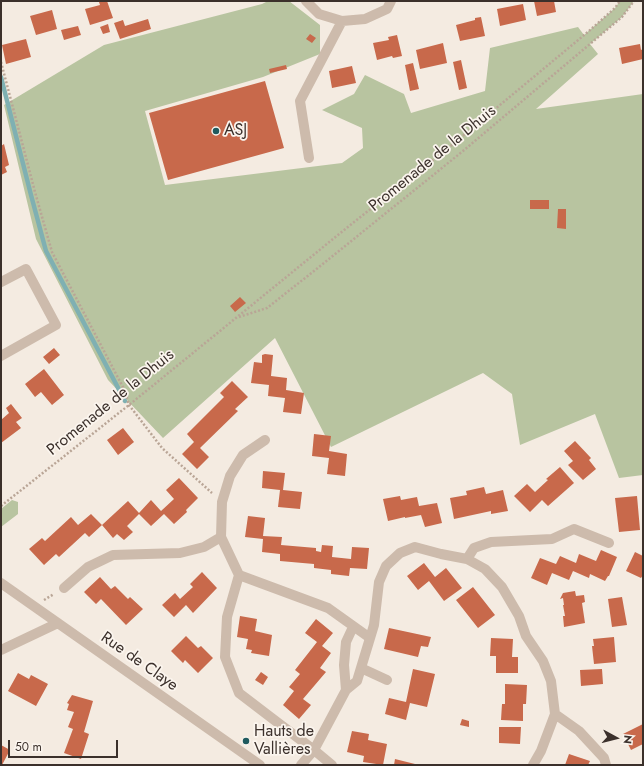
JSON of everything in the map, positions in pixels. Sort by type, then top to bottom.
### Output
[{"type":"street","points":[[306,1],[319,14],[342,21],[365,19],[387,9],[391,1]]},
{"type":"street","points":[[309,158],[300,101],[342,21]]},
{"type":"street","points":[[1,282],[26,269],[56,325],[1,356]]},
{"type":"street","points":[[265,440],[243,455],[230,476],[222,502],[221,537],[239,575],[227,617],[225,657],[239,693],[332,765]]},
{"type":"street","points":[[467,559],[474,548],[491,542],[552,539],[574,529],[609,543]]},
{"type":"street","points":[[64,588],[88,567],[113,555],[180,553],[204,547],[221,537]]},
{"type":"street","points":[[301,765],[314,750],[346,690],[357,680],[374,625],[379,582],[386,566],[400,553],[415,547],[467,559],[484,569],[502,587],[519,616],[526,636],[544,661],[551,681],[555,714],[542,751],[533,765]]},
{"type":"street","points":[[239,575],[328,608],[370,638]]},
{"type":"street","name":"Rue de Claye","points":[[1,583],[260,765]]},
{"type":"street","points":[[1,650],[58,623]]},
{"type":"street","points":[[346,690],[344,665],[346,642],[353,627]]},
{"type":"street","points":[[361,668],[387,680]]},
{"type":"street","points":[[555,714],[579,731],[604,758],[606,765]]},
{"type":"path","name":"Promenade de la Dhuis","points":[[1,506],[129,405],[512,96],[589,31],[615,8],[620,1]]},
{"type":"path","name":"Promenade de la Dhuis","points":[[236,318],[267,308],[319,267],[463,151],[622,17],[634,1]]},
{"type":"path","points":[[1,62],[52,252],[125,391],[129,405],[162,448],[222,502]]},
{"type":"path","points":[[34,607],[64,588]]},
{"type":"green space","points":[[268,1],[289,1],[320,25],[320,54],[263,77],[145,111],[165,185],[342,163],[363,148],[362,128],[322,110],[354,94],[365,75],[404,94],[411,113],[485,91],[490,48],[578,27],[584,35],[615,8],[620,1],[634,1],[622,17],[590,44],[598,54],[536,109],[643,94],[643,475],[619,478],[595,414],[520,445],[512,394],[483,373],[331,447],[275,338],[163,438],[108,380],[36,239],[4,105],[104,45],[262,4]]},
{"type":"green space","points":[[12,500],[18,502],[18,514],[1,527],[1,509]]},
{"type":"building","points":[[107,1],[113,18],[90,25],[85,9],[100,5],[99,2]]},
{"type":"building","points":[[534,1],[554,1],[556,12],[537,16]]},
{"type":"building","points":[[523,4],[526,20],[500,26],[497,9]]},
{"type":"building","points":[[52,10],[57,29],[36,35],[30,16]]},
{"type":"building","points":[[481,17],[485,36],[460,41],[456,25]]},
{"type":"building","points":[[148,19],[151,29],[120,39],[114,23],[123,20],[125,26]]},
{"type":"building","points":[[108,24],[110,32],[103,34],[100,27]]},
{"type":"building","points":[[78,26],[81,35],[64,40],[61,30]]},
{"type":"building","points":[[310,34],[316,38],[312,43],[306,39]]},
{"type":"building","points":[[397,35],[402,56],[393,58],[392,56],[377,60],[373,43],[389,40],[388,37]]},
{"type":"building","points":[[26,39],[31,57],[6,64],[2,45]]},
{"type":"building","points":[[443,43],[447,63],[420,69],[416,50]]},
{"type":"building","points":[[640,44],[641,50],[643,49],[643,59],[622,64],[619,48]]},
{"type":"building","points":[[461,60],[467,88],[459,90],[453,62]]},
{"type":"building","points":[[413,63],[419,89],[410,91],[405,65]]},
{"type":"building","points":[[286,65],[287,69],[270,73],[269,69]]},
{"type":"building","points":[[352,66],[356,83],[332,88],[329,71]]},
{"type":"building","name":"ASJ","points":[[265,81],[284,148],[168,180],[149,113]]},
{"type":"building","points":[[4,144],[9,165],[5,167],[7,172],[1,175],[1,146]]},
{"type":"building","points":[[530,200],[549,200],[549,209],[530,209]]},
{"type":"building","points":[[558,209],[566,209],[566,229],[557,228]]},
{"type":"building","points":[[240,297],[246,303],[235,312],[230,306]]},
{"type":"building","points":[[54,348],[60,355],[49,364],[43,357]]},
{"type":"building","points":[[262,355],[273,355],[271,376],[287,378],[286,390],[304,393],[301,414],[283,412],[285,398],[268,396],[269,385],[251,383],[254,362],[262,363]]},
{"type":"building","points":[[44,369],[64,395],[52,405],[41,392],[35,397],[25,384]]},
{"type":"building","points":[[232,381],[248,397],[235,409],[238,411],[200,448],[209,457],[197,469],[182,454],[194,442],[187,434],[224,397],[220,393]]},
{"type":"building","points":[[11,404],[22,418],[16,422],[21,428],[1,443],[1,420],[9,413],[6,408]]},
{"type":"building","points":[[123,428],[134,442],[118,455],[107,440]]},
{"type":"building","points":[[314,434],[331,436],[329,451],[347,454],[345,476],[327,474],[329,458],[312,456]]},
{"type":"building","points":[[575,441],[591,458],[589,460],[596,469],[583,480],[568,465],[573,461],[564,451]]},
{"type":"building","points":[[560,467],[574,483],[548,506],[542,500],[530,512],[514,496],[527,484],[535,492],[548,480],[546,479]]},
{"type":"building","points":[[263,471],[285,473],[283,490],[302,492],[300,509],[278,507],[280,490],[262,488]]},
{"type":"building","points":[[179,478],[198,498],[186,510],[187,512],[174,524],[164,514],[151,526],[139,514],[127,526],[133,532],[124,540],[117,534],[113,538],[102,525],[128,501],[139,513],[151,500],[161,511],[174,499],[166,490]]},
{"type":"building","points":[[484,487],[486,494],[503,490],[508,511],[491,514],[491,511],[454,519],[450,498],[467,495],[466,491]]},
{"type":"building","points":[[400,496],[401,500],[417,497],[419,506],[437,503],[442,523],[425,527],[421,515],[388,521],[383,499]]},
{"type":"building","points":[[637,496],[640,530],[619,532],[615,498]]},
{"type":"building","points":[[91,514],[102,525],[89,537],[85,533],[59,557],[56,554],[44,565],[29,549],[42,538],[45,541],[71,517],[78,525]]},
{"type":"building","points":[[248,516],[265,518],[263,536],[282,537],[281,545],[316,548],[316,551],[321,552],[322,545],[333,546],[332,557],[351,559],[352,547],[369,548],[367,569],[350,568],[349,576],[331,574],[331,570],[314,568],[314,564],[280,561],[280,554],[262,552],[263,539],[245,537]]},
{"type":"building","points":[[601,550],[617,557],[609,576],[605,581],[590,574],[589,578],[573,571],[569,580],[552,573],[547,585],[531,578],[540,558],[556,564],[560,556],[576,563],[579,554],[596,561]]},
{"type":"building","points":[[635,552],[643,556],[643,575],[641,578],[626,571]]},
{"type":"building","points":[[424,563],[435,577],[446,568],[462,588],[444,601],[429,581],[418,590],[407,576]]},
{"type":"building","points":[[202,572],[217,588],[193,613],[186,605],[174,617],[162,605],[175,593],[180,599],[193,587],[190,584]]},
{"type":"building","points":[[100,577],[111,589],[115,586],[128,599],[130,597],[143,609],[126,625],[101,599],[96,604],[84,592]]},
{"type":"building","points":[[473,587],[495,615],[478,628],[456,600]]},
{"type":"building","points":[[575,591],[576,596],[584,595],[585,602],[582,603],[585,623],[564,627],[563,616],[565,616],[563,598],[560,599],[563,593]]},
{"type":"building","points":[[622,597],[627,625],[612,627],[608,599]]},
{"type":"building","points":[[240,616],[257,619],[255,631],[272,635],[269,656],[251,653],[252,650],[246,649],[248,639],[237,637]]},
{"type":"building","points":[[316,619],[333,633],[322,646],[331,653],[320,668],[326,672],[303,699],[311,705],[299,719],[283,705],[294,691],[289,687],[300,674],[295,670],[317,642],[305,633]]},
{"type":"building","points":[[389,628],[431,637],[428,647],[421,646],[418,657],[384,649]]},
{"type":"building","points":[[186,636],[198,648],[201,646],[213,658],[198,673],[185,660],[183,663],[171,651]]},
{"type":"building","points":[[614,637],[616,662],[594,664],[592,646],[594,646],[593,639]]},
{"type":"building","points":[[491,638],[513,639],[512,657],[518,657],[518,673],[496,673],[496,656],[490,656]]},
{"type":"building","points":[[413,669],[435,674],[427,707],[410,703],[406,720],[385,714],[389,698],[406,702]]},
{"type":"building","points":[[602,669],[603,684],[581,686],[580,670]]},
{"type":"building","points":[[261,672],[268,677],[263,685],[255,680]]},
{"type":"building","points":[[18,673],[29,679],[31,675],[48,684],[36,706],[8,691]]},
{"type":"building","points":[[505,684],[527,685],[526,704],[523,704],[523,721],[501,720],[502,704],[505,704]]},
{"type":"building","points":[[72,695],[93,701],[84,732],[89,734],[81,759],[64,753],[73,729],[68,727],[74,712],[67,710],[69,704],[67,703]]},
{"type":"building","points":[[462,719],[469,721],[469,727],[460,725]]},
{"type":"building","points":[[643,724],[643,744],[631,750],[623,734]]},
{"type":"building","points":[[499,727],[521,727],[520,744],[499,743]]},
{"type":"building","points":[[352,731],[369,734],[368,740],[387,744],[383,765],[363,762],[364,756],[347,752]]},
{"type":"building","points":[[1,745],[10,750],[2,765],[1,765]]},
{"type":"building","points":[[569,754],[590,761],[588,765],[565,765]]},
{"type":"building","points":[[395,759],[415,764],[415,765],[394,765]]},
{"type":"waterway","points":[[1,77],[46,251],[125,401]]},
{"type":"place","name":"ASJ","points":[[216,131]]},
{"type":"place","name":"Hauts de Vallières","points":[[246,741]]}]
